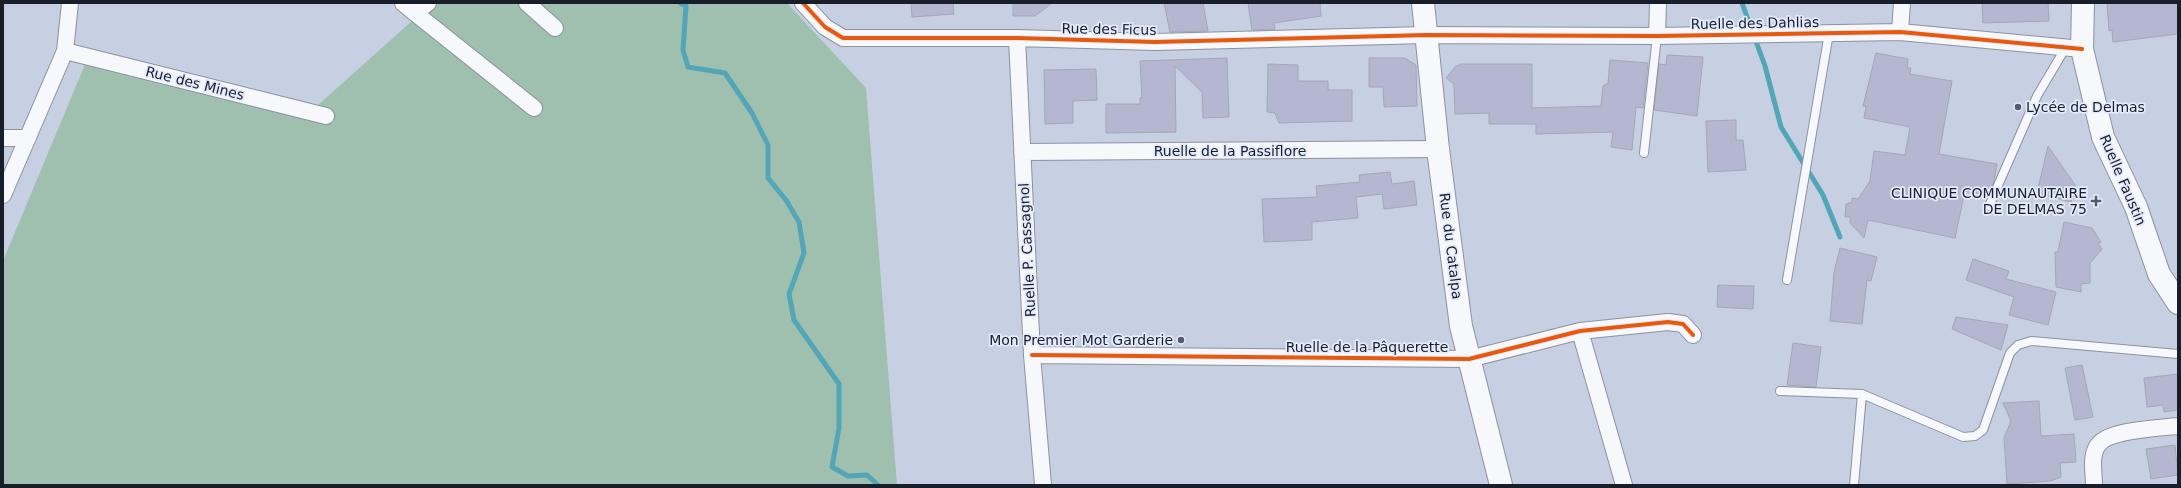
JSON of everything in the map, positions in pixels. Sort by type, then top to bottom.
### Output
[{"type":"street","points":[[3,195],[65,51],[70,3]]},
{"type":"street","points":[[409,8],[428,3]]},
{"type":"street","points":[[527,3],[555,28]]},
{"type":"street","name":"Rue des Ficus","points":[[803,3],[824,27],[843,38],[1017,38],[1156,42],[1428,35]]},
{"type":"street","name":"Rue du Catalpa","points":[[1423,3],[1428,35],[1438,149],[1461,326],[1501,485]]},
{"type":"street","points":[[1656,36],[1658,3]]},
{"type":"street","points":[[1900,32],[1902,3]]},
{"type":"street","name":"Ruelle Faustin","points":[[2083,3],[2074,48],[2103,137],[2136,207],[2159,274],[2178,303]]},
{"type":"street","points":[[409,8],[534,108]]},
{"type":"street","name":"Ruelle des Dahlias","points":[[1428,35],[1656,36],[1900,32],[2074,48]]},
{"type":"street","name":"Ruelle P. Cassagnol","points":[[1017,38],[1032,355],[1043,485]]},
{"type":"street","name":"Rue des Mines","points":[[65,51],[326,116]]},
{"type":"street","points":[[3,138],[28,138]]},
{"type":"street","name":"Ruelle de la Passiflore","points":[[1022,152],[1438,149]]},
{"type":"street","name":"Ruelle de la Pâquerette","points":[[1032,355],[1469,359],[1580,331],[1668,322],[1683,324],[1693,335]]},
{"type":"street","points":[[1580,331],[1624,485]]},
{"type":"street","points":[[2094,485],[2093,455],[2098,444],[2112,435],[2178,426]]},
{"type":"lane","points":[[1787,280],[1829,33]]},
{"type":"lane","points":[[1644,153],[1656,36]]},
{"type":"lane","points":[[1990,206],[2038,96],[2074,48]]},
{"type":"lane","points":[[1780,391],[1862,394],[1963,437],[1975,436],[1983,430],[2010,353],[2018,345],[2031,341],[2178,354]]},
{"type":"lane","points":[[1854,485],[1862,394]]},
{"type":"green space","points":[[432,3],[787,3],[866,88],[897,485],[3,485],[3,261],[91,50],[317,106]]},
{"type":"building","points":[[911,3],[953,3],[954,14],[912,17]]},
{"type":"building","points":[[1013,3],[1052,3],[1035,16],[1013,16]]},
{"type":"building","points":[[1164,3],[1203,3],[1208,31],[1170,32]]},
{"type":"building","points":[[1248,3],[1320,3],[1321,16],[1274,23],[1275,29],[1252,30]]},
{"type":"building","points":[[1982,3],[2048,3],[2049,21],[1983,23]]},
{"type":"building","points":[[2107,3],[2178,3],[2178,34],[2113,42],[2112,30],[2109,31]]},
{"type":"building","points":[[1876,53],[1908,59],[1907,68],[1911,68],[1910,74],[1952,81],[1939,154],[1997,164],[1994,181],[1988,195],[1965,191],[1955,238],[1868,220],[1864,238],[1850,223],[1850,217],[1845,217],[1846,204],[1852,202],[1852,198],[1858,199],[1870,181],[1874,151],[1905,155],[1910,127],[1864,118],[1866,106],[1863,106]]},
{"type":"building","points":[[1667,55],[1703,57],[1697,116],[1654,110],[1659,64],[1666,65]]},
{"type":"building","points":[[1227,58],[1229,117],[1203,118],[1202,92],[1175,66],[1176,132],[1106,133],[1106,104],[1140,104],[1140,98],[1142,98],[1140,61]]},
{"type":"building","points":[[1369,58],[1405,58],[1416,65],[1417,106],[1384,107],[1383,87],[1369,87]]},
{"type":"building","points":[[1610,60],[1648,63],[1643,108],[1636,107],[1632,150],[1611,147],[1613,132],[1536,134],[1536,124],[1489,124],[1489,113],[1455,114],[1454,84],[1446,78],[1455,67],[1461,64],[1532,64],[1532,108],[1601,106],[1603,86],[1608,83]]},
{"type":"building","points":[[1268,64],[1298,65],[1298,81],[1328,81],[1328,90],[1352,90],[1352,121],[1279,123],[1275,113],[1267,112]]},
{"type":"building","points":[[1096,69],[1097,100],[1073,101],[1073,123],[1045,124],[1044,70]]},
{"type":"building","points":[[1736,120],[1736,140],[1743,140],[1746,170],[1708,172],[1706,121]]},
{"type":"building","points":[[2048,146],[2075,185],[2071,202],[2037,193]]},
{"type":"building","points":[[1390,172],[1392,184],[1414,181],[1417,205],[1384,209],[1382,194],[1356,197],[1358,218],[1312,222],[1312,240],[1264,242],[1262,199],[1317,197],[1316,186],[1360,182],[1359,175]]},
{"type":"building","points":[[2064,222],[2092,228],[2101,242],[2098,243],[2102,249],[2090,263],[2090,283],[2081,284],[2081,292],[2056,287],[2055,252],[2058,252]]},
{"type":"building","points":[[1840,248],[1877,257],[1871,281],[1867,280],[1862,324],[1830,321],[1834,272]]},
{"type":"building","points":[[1973,259],[2009,271],[2006,279],[2056,292],[2048,325],[2009,315],[2014,297],[1966,280]]},
{"type":"building","points":[[1718,285],[1754,286],[1753,309],[1717,307]]},
{"type":"building","points":[[1956,317],[2008,325],[2001,350],[1952,329]]},
{"type":"building","points":[[1793,343],[1821,347],[1816,387],[1787,385]]},
{"type":"building","points":[[2082,365],[2093,417],[2075,420],[2065,368]]},
{"type":"building","points":[[2178,374],[2178,410],[2164,412],[2163,405],[2147,407],[2144,378]]},
{"type":"building","points":[[2039,401],[2041,436],[2074,434],[2076,462],[2060,463],[2061,477],[2051,481],[2007,484],[2004,438],[2011,421],[2003,403]]},
{"type":"building","points":[[2175,445],[2178,475],[2151,479],[2146,449]]},
{"type":"waterway","points":[[680,3],[686,6],[683,50],[688,67],[725,73],[752,113],[768,145],[768,178],[786,200],[799,222],[804,253],[789,294],[794,320],[839,384],[839,428],[832,467],[848,476],[867,475],[878,485]]},
{"type":"waterway","points":[[1742,3],[1765,66],[1781,127],[1823,195],[1840,237]]},
{"type":"cycle path","points":[[803,3],[825,27],[843,38],[1017,38],[1155,42],[1427,35],[1657,36],[1900,32],[2082,49]]},
{"type":"cycle path","points":[[1032,355],[1469,359],[1580,331],[1668,322],[1683,324],[1693,335]]},
{"type":"place","name":"Lycée de Delmas","points":[[2018,107]]},
{"type":"place","name":"CLINIQUE COMMUNAUTAIRE DE DELMAS 75","points":[[2096,201]]},
{"type":"place","name":"Mon Premier Mot Garderie","points":[[1181,340]]}]
